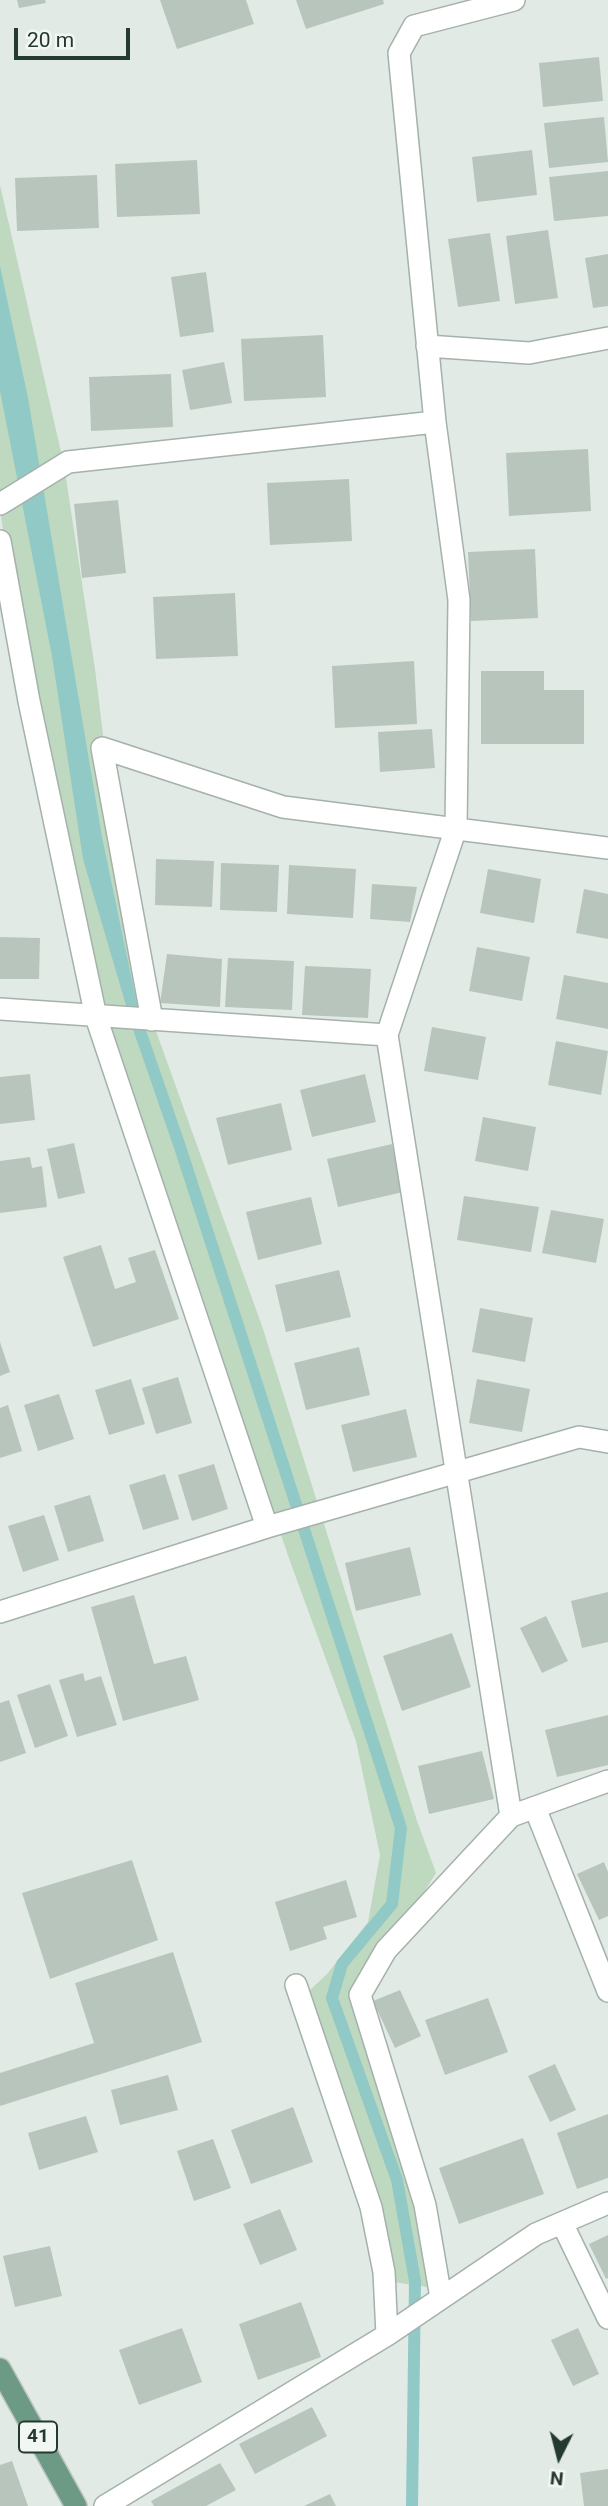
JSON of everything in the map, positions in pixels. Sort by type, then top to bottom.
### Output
[{"type":"main road","name":"41","points":[[0,2369],[76,2506]]},
{"type":"street","points":[[511,1816],[387,1035],[456,828],[459,600],[435,422],[398,53],[414,26],[514,0]]},
{"type":"street","points":[[427,346],[529,353],[608,338]]},
{"type":"street","points":[[0,505],[68,462],[435,422]]},
{"type":"street","points":[[0,541],[29,701],[96,1017],[267,1527]]},
{"type":"street","points":[[152,1020],[102,748],[283,807],[608,848]]},
{"type":"street","points":[[0,1009],[387,1035]]},
{"type":"street","points":[[0,1612],[267,1527],[579,1437],[608,1441]]},
{"type":"street","points":[[441,2298],[425,2205],[360,1995],[386,1950],[511,1816],[608,1781]]},
{"type":"street","points":[[535,1808],[608,1991]]},
{"type":"street","points":[[296,1985],[371,2207],[384,2272],[387,2335]]},
{"type":"street","points":[[104,2506],[387,2335],[536,2234],[608,2203]]},
{"type":"street","points":[[562,2223],[608,2318]]},
{"type":"green space","points":[[0,185],[64,465],[95,669],[109,784],[152,1020],[262,1326],[417,1821],[436,1873],[390,1946],[354,1990],[440,2289],[393,2282],[341,2084],[309,2002],[309,1991],[327,1974],[368,1922],[380,1855],[356,1741],[291,1564],[201,1302],[104,1039],[24,673],[0,509]]},
{"type":"water","points":[[0,266],[28,398],[102,837],[140,1019],[130,1019],[83,859],[52,656],[0,391]]},
{"type":"building","points":[[17,0],[45,0],[46,3],[19,8]]},
{"type":"building","points":[[160,0],[246,0],[254,24],[177,49]]},
{"type":"building","points":[[296,0],[383,0],[384,4],[306,29]]},
{"type":"building","points":[[599,57],[603,101],[543,107],[539,63]]},
{"type":"building","points":[[604,117],[608,162],[549,168],[544,123]]},
{"type":"building","points":[[532,150],[537,195],[477,202],[472,157]]},
{"type":"building","points":[[197,160],[200,214],[117,217],[115,164]]},
{"type":"building","points":[[608,171],[608,216],[554,221],[549,177]]},
{"type":"building","points":[[97,175],[99,228],[17,231],[15,178]]},
{"type":"building","points":[[548,230],[558,298],[515,304],[506,236]]},
{"type":"building","points":[[490,233],[500,301],[458,307],[448,239]]},
{"type":"building","points":[[608,254],[608,306],[593,308],[585,258]]},
{"type":"building","points":[[206,272],[214,332],[180,337],[171,277]]},
{"type":"building","points":[[323,335],[326,397],[244,401],[241,339]]},
{"type":"building","points":[[224,362],[232,403],[190,410],[182,370]]},
{"type":"building","points":[[171,374],[173,427],[91,431],[89,377]]},
{"type":"building","points":[[588,449],[591,511],[509,516],[506,453]]},
{"type":"building","points":[[349,479],[352,541],[270,545],[267,483]]},
{"type":"building","points":[[118,500],[126,573],[82,578],[74,504]]},
{"type":"building","points":[[535,549],[538,618],[471,621],[468,552]]},
{"type":"building","points":[[235,593],[238,656],[156,659],[153,597]]},
{"type":"building","points":[[414,661],[417,724],[335,728],[332,666]]},
{"type":"building","points":[[481,671],[544,671],[544,690],[584,690],[584,744],[481,744]]},
{"type":"building","points":[[432,729],[435,768],[380,772],[378,732]]},
{"type":"building","points":[[156,859],[214,861],[212,907],[155,905]]},
{"type":"building","points":[[221,863],[279,865],[277,912],[220,910]]},
{"type":"building","points":[[289,865],[356,869],[353,918],[287,914]]},
{"type":"building","points":[[488,869],[541,879],[534,923],[480,913]]},
{"type":"building","points":[[372,884],[417,887],[410,922],[370,919]]},
{"type":"building","points":[[584,889],[608,894],[608,939],[576,933]]},
{"type":"building","points":[[0,937],[40,938],[39,979],[0,979]]},
{"type":"building","points":[[477,947],[530,957],[522,1001],[469,991]]},
{"type":"building","points":[[167,954],[222,959],[220,1007],[160,1003]]},
{"type":"building","points":[[228,958],[294,961],[292,1010],[225,1007]]},
{"type":"building","points":[[305,966],[371,969],[368,1018],[302,1015]]},
{"type":"building","points":[[564,975],[608,983],[608,1029],[556,1019]]},
{"type":"building","points":[[432,1027],[486,1037],[478,1080],[424,1071]]},
{"type":"building","points":[[556,1041],[608,1051],[601,1095],[548,1085]]},
{"type":"building","points":[[30,1074],[35,1120],[0,1124],[0,1077]]},
{"type":"building","points":[[365,1074],[376,1122],[312,1137],[300,1090]]},
{"type":"building","points":[[281,1103],[292,1150],[228,1165],[216,1118]]},
{"type":"building","points":[[483,1117],[536,1127],[528,1171],[475,1161]]},
{"type":"building","points":[[74,1143],[85,1193],[58,1199],[47,1149]]},
{"type":"building","points":[[392,1144],[403,1192],[338,1207],[327,1159]]},
{"type":"building","points":[[30,1157],[32,1168],[42,1166],[47,1207],[0,1213],[0,1161]]},
{"type":"building","points":[[464,1196],[539,1207],[531,1252],[457,1240]]},
{"type":"building","points":[[311,1197],[322,1244],[258,1260],[246,1212]]},
{"type":"building","points":[[551,1210],[604,1219],[596,1263],[542,1253]]},
{"type":"building","points":[[101,1245],[115,1289],[136,1282],[128,1258],[155,1250],[179,1319],[93,1347],[63,1257]]},
{"type":"building","points":[[339,1270],[351,1317],[286,1332],[275,1285]]},
{"type":"building","points":[[480,1308],[533,1318],[525,1362],[472,1352]]},
{"type":"building","points":[[0,1342],[10,1372],[0,1376]]},
{"type":"building","points":[[359,1347],[370,1395],[306,1410],[294,1363]]},
{"type":"building","points":[[178,1377],[192,1423],[156,1434],[142,1388]]},
{"type":"building","points":[[131,1379],[145,1424],[109,1435],[95,1390]]},
{"type":"building","points":[[477,1379],[530,1389],[522,1432],[469,1423]]},
{"type":"building","points":[[59,1394],[74,1439],[38,1451],[24,1405]]},
{"type":"building","points":[[8,1405],[22,1451],[0,1458],[0,1408]]},
{"type":"building","points":[[406,1409],[417,1457],[353,1472],[341,1425]]},
{"type":"building","points":[[214,1464],[228,1509],[192,1521],[178,1475]]},
{"type":"building","points":[[165,1474],[179,1519],[143,1530],[129,1485]]},
{"type":"building","points":[[90,1495],[104,1541],[68,1552],[54,1506]]},
{"type":"building","points":[[44,1515],[59,1560],[23,1572],[8,1526]]},
{"type":"building","points":[[410,1547],[421,1595],[356,1611],[345,1563]]},
{"type":"building","points":[[608,1592],[608,1642],[582,1648],[571,1601]]},
{"type":"building","points":[[134,1595],[154,1664],[186,1656],[199,1700],[123,1721],[91,1607]]},
{"type":"building","points":[[546,1616],[568,1661],[542,1673],[520,1628]]},
{"type":"building","points":[[452,1633],[471,1687],[402,1711],[383,1656]]},
{"type":"building","points":[[83,1673],[85,1681],[101,1676],[117,1725],[77,1737],[59,1680]]},
{"type":"building","points":[[50,1684],[68,1736],[35,1748],[17,1695]]},
{"type":"building","points":[[9,1700],[26,1753],[0,1762],[0,1703]]},
{"type":"building","points":[[608,1715],[608,1765],[557,1777],[545,1730]]},
{"type":"building","points":[[482,1751],[494,1799],[429,1814],[418,1766]]},
{"type":"building","points":[[132,1860],[158,1940],[50,1979],[22,1893]]},
{"type":"building","points":[[604,1862],[608,1872],[608,1916],[599,1920],[577,1874]]},
{"type":"building","points":[[346,1880],[357,1917],[323,1927],[327,1939],[290,1951],[275,1902]]},
{"type":"building","points":[[173,1952],[202,2042],[0,2106],[0,2073],[94,2043],[75,1983]]},
{"type":"building","points":[[400,1990],[421,2036],[395,2048],[373,2001]]},
{"type":"building","points":[[488,1998],[508,2052],[445,2075],[425,2020]]},
{"type":"building","points":[[555,2064],[576,2110],[550,2122],[528,2076]]},
{"type":"building","points":[[168,2075],[178,2110],[120,2125],[111,2090]]},
{"type":"building","points":[[293,2107],[313,2162],[251,2184],[231,2130]]},
{"type":"building","points":[[608,2114],[608,2178],[577,2189],[557,2133]]},
{"type":"building","points":[[86,2116],[98,2152],[39,2170],[28,2133]]},
{"type":"building","points":[[523,2138],[544,2194],[459,2224],[439,2168]]},
{"type":"building","points":[[213,2139],[231,2188],[194,2201],[177,2151]]},
{"type":"building","points":[[280,2209],[297,2250],[260,2265],[243,2224]]},
{"type":"building","points":[[608,2235],[608,2278],[606,2279],[589,2244]]},
{"type":"building","points":[[50,2246],[62,2296],[15,2307],[3,2256]]},
{"type":"building","points":[[301,2302],[321,2357],[258,2380],[239,2324]]},
{"type":"building","points":[[182,2328],[202,2382],[139,2405],[119,2350]]},
{"type":"building","points":[[578,2328],[599,2374],[573,2386],[551,2340]]},
{"type":"building","points":[[312,2407],[327,2436],[255,2474],[239,2444]]},
{"type":"building","points":[[12,2461],[28,2506],[0,2506],[0,2465]]},
{"type":"building","points":[[220,2463],[236,2490],[206,2506],[154,2506],[151,2501]]},
{"type":"building","points":[[608,2469],[608,2506],[584,2506],[580,2473]]},
{"type":"building","points":[[330,2494],[336,2506],[304,2506]]},
{"type":"waterway","points":[[134,1014],[180,1147],[401,1828],[392,1904],[342,1964],[332,1998],[397,2180],[415,2281],[412,2506]]}]
